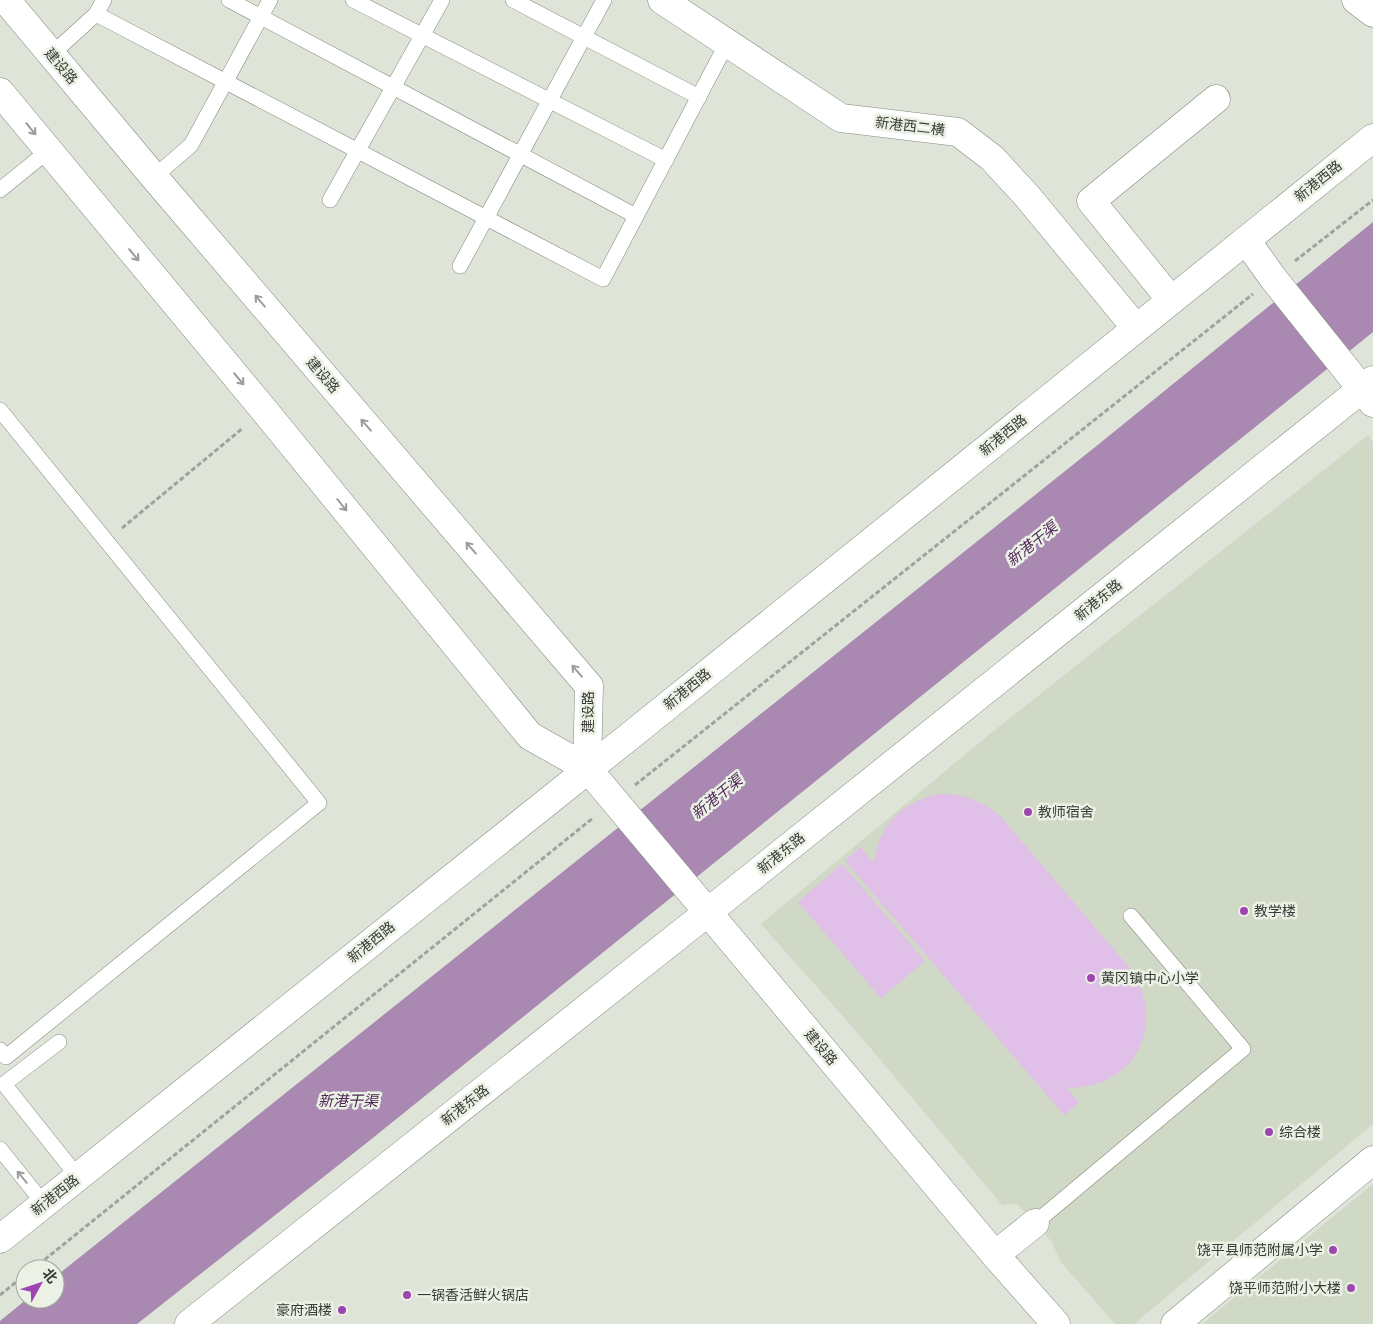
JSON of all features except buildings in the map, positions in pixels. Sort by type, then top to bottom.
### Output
[{"type":"main road","name":"建设路","points":[[6,0],[154,177],[589,686],[588,768]]},
{"type":"main road","name":"新港西二横","points":[[662,0],[841,118],[958,132],[992,158],[1136,328]]},
{"type":"main road","points":[[1356,0],[1373,13]]},
{"type":"main road","name":"建设路","points":[[0,92],[264,410],[530,736],[588,768],[1056,1324]]},
{"type":"main road","points":[[1171,300],[1091,201],[1216,99]]},
{"type":"main road","name":"新港西路","points":[[0,1239],[1373,138]]},
{"type":"main road","points":[[1246,240],[1273,278],[1365,386]]},
{"type":"main road","name":"新港东路","points":[[189,1324],[1365,386]]},
{"type":"main road","points":[[1175,1324],[1373,1160]]},
{"type":"main road","points":[[996,1255],[1035,1223]]},
{"type":"lane","points":[[52,54],[96,14],[104,0]]},
{"type":"lane","points":[[229,0],[636,216]]},
{"type":"lane","points":[[154,177],[191,145],[270,0]]},
{"type":"lane","points":[[353,0],[666,160]]},
{"type":"lane","points":[[330,200],[442,0]]},
{"type":"lane","points":[[512,0],[699,97]]},
{"type":"lane","points":[[460,266],[604,0]]},
{"type":"lane","points":[[96,14],[603,279],[727,43]]},
{"type":"lane","points":[[0,190],[48,151]]},
{"type":"lane","points":[[0,410],[319,803],[3,1053],[4,1084],[78,1177]]},
{"type":"lane","points":[[1035,1223],[1243,1049],[1130,916]]},
{"type":"lane","points":[[4,1084],[59,1042]]},
{"type":"lane","points":[[0,1149],[44,1204]]},
{"type":"path","points":[[44,1259],[614,801],[1373,200]]},
{"type":"path","points":[[106,541],[264,410]]},
{"type":"path","points":[[0,1295],[15,1283]]},
{"type":"shaded area","name":"黄冈镇中心小学","points":[[1368,435],[1373,442],[1373,1124],[1134,1324],[1115,1324],[1060,1261],[1052,1242],[1017,1204],[1002,1205],[856,1031],[761,924],[991,733]]},
{"type":"shaded area","points":[[937,794],[963,796],[986,806],[1000,816],[1134,973],[1143,994],[1146,1015],[1144,1035],[1137,1052],[1125,1067],[1110,1078],[1090,1086],[1067,1088],[1079,1103],[1064,1115],[845,861],[860,847],[874,863],[881,838],[886,827],[894,818],[912,804]]},
{"type":"shaded area","points":[[842,864],[925,961],[881,998],[798,902]]},
{"type":"shaded area","name":"饶平县师范附属小学","points":[[1373,1184],[1373,1324],[1203,1324],[1213,1315]]},
{"type":"water","name":"新港干渠","points":[[1373,222],[1373,332],[369,1141],[137,1324],[0,1324],[0,1321],[15,1309],[65,1309],[65,1269],[1094,448]]},
{"type":"place","name":"教师宿舍","points":[[1028,812]]},
{"type":"place","name":"教学楼","points":[[1244,911]]},
{"type":"place","name":"黄冈镇中心小学","points":[[1091,978]]},
{"type":"place","name":"综合楼","points":[[1269,1132]]},
{"type":"place","name":"饶平县师范附属小学","points":[[1333,1250]]},
{"type":"place","name":"饶平师范附小大楼","points":[[1351,1288]]},
{"type":"place","name":"一锅香活鲜火锅店","points":[[407,1295]]},
{"type":"place","name":"豪府酒楼","points":[[342,1310]]}]
